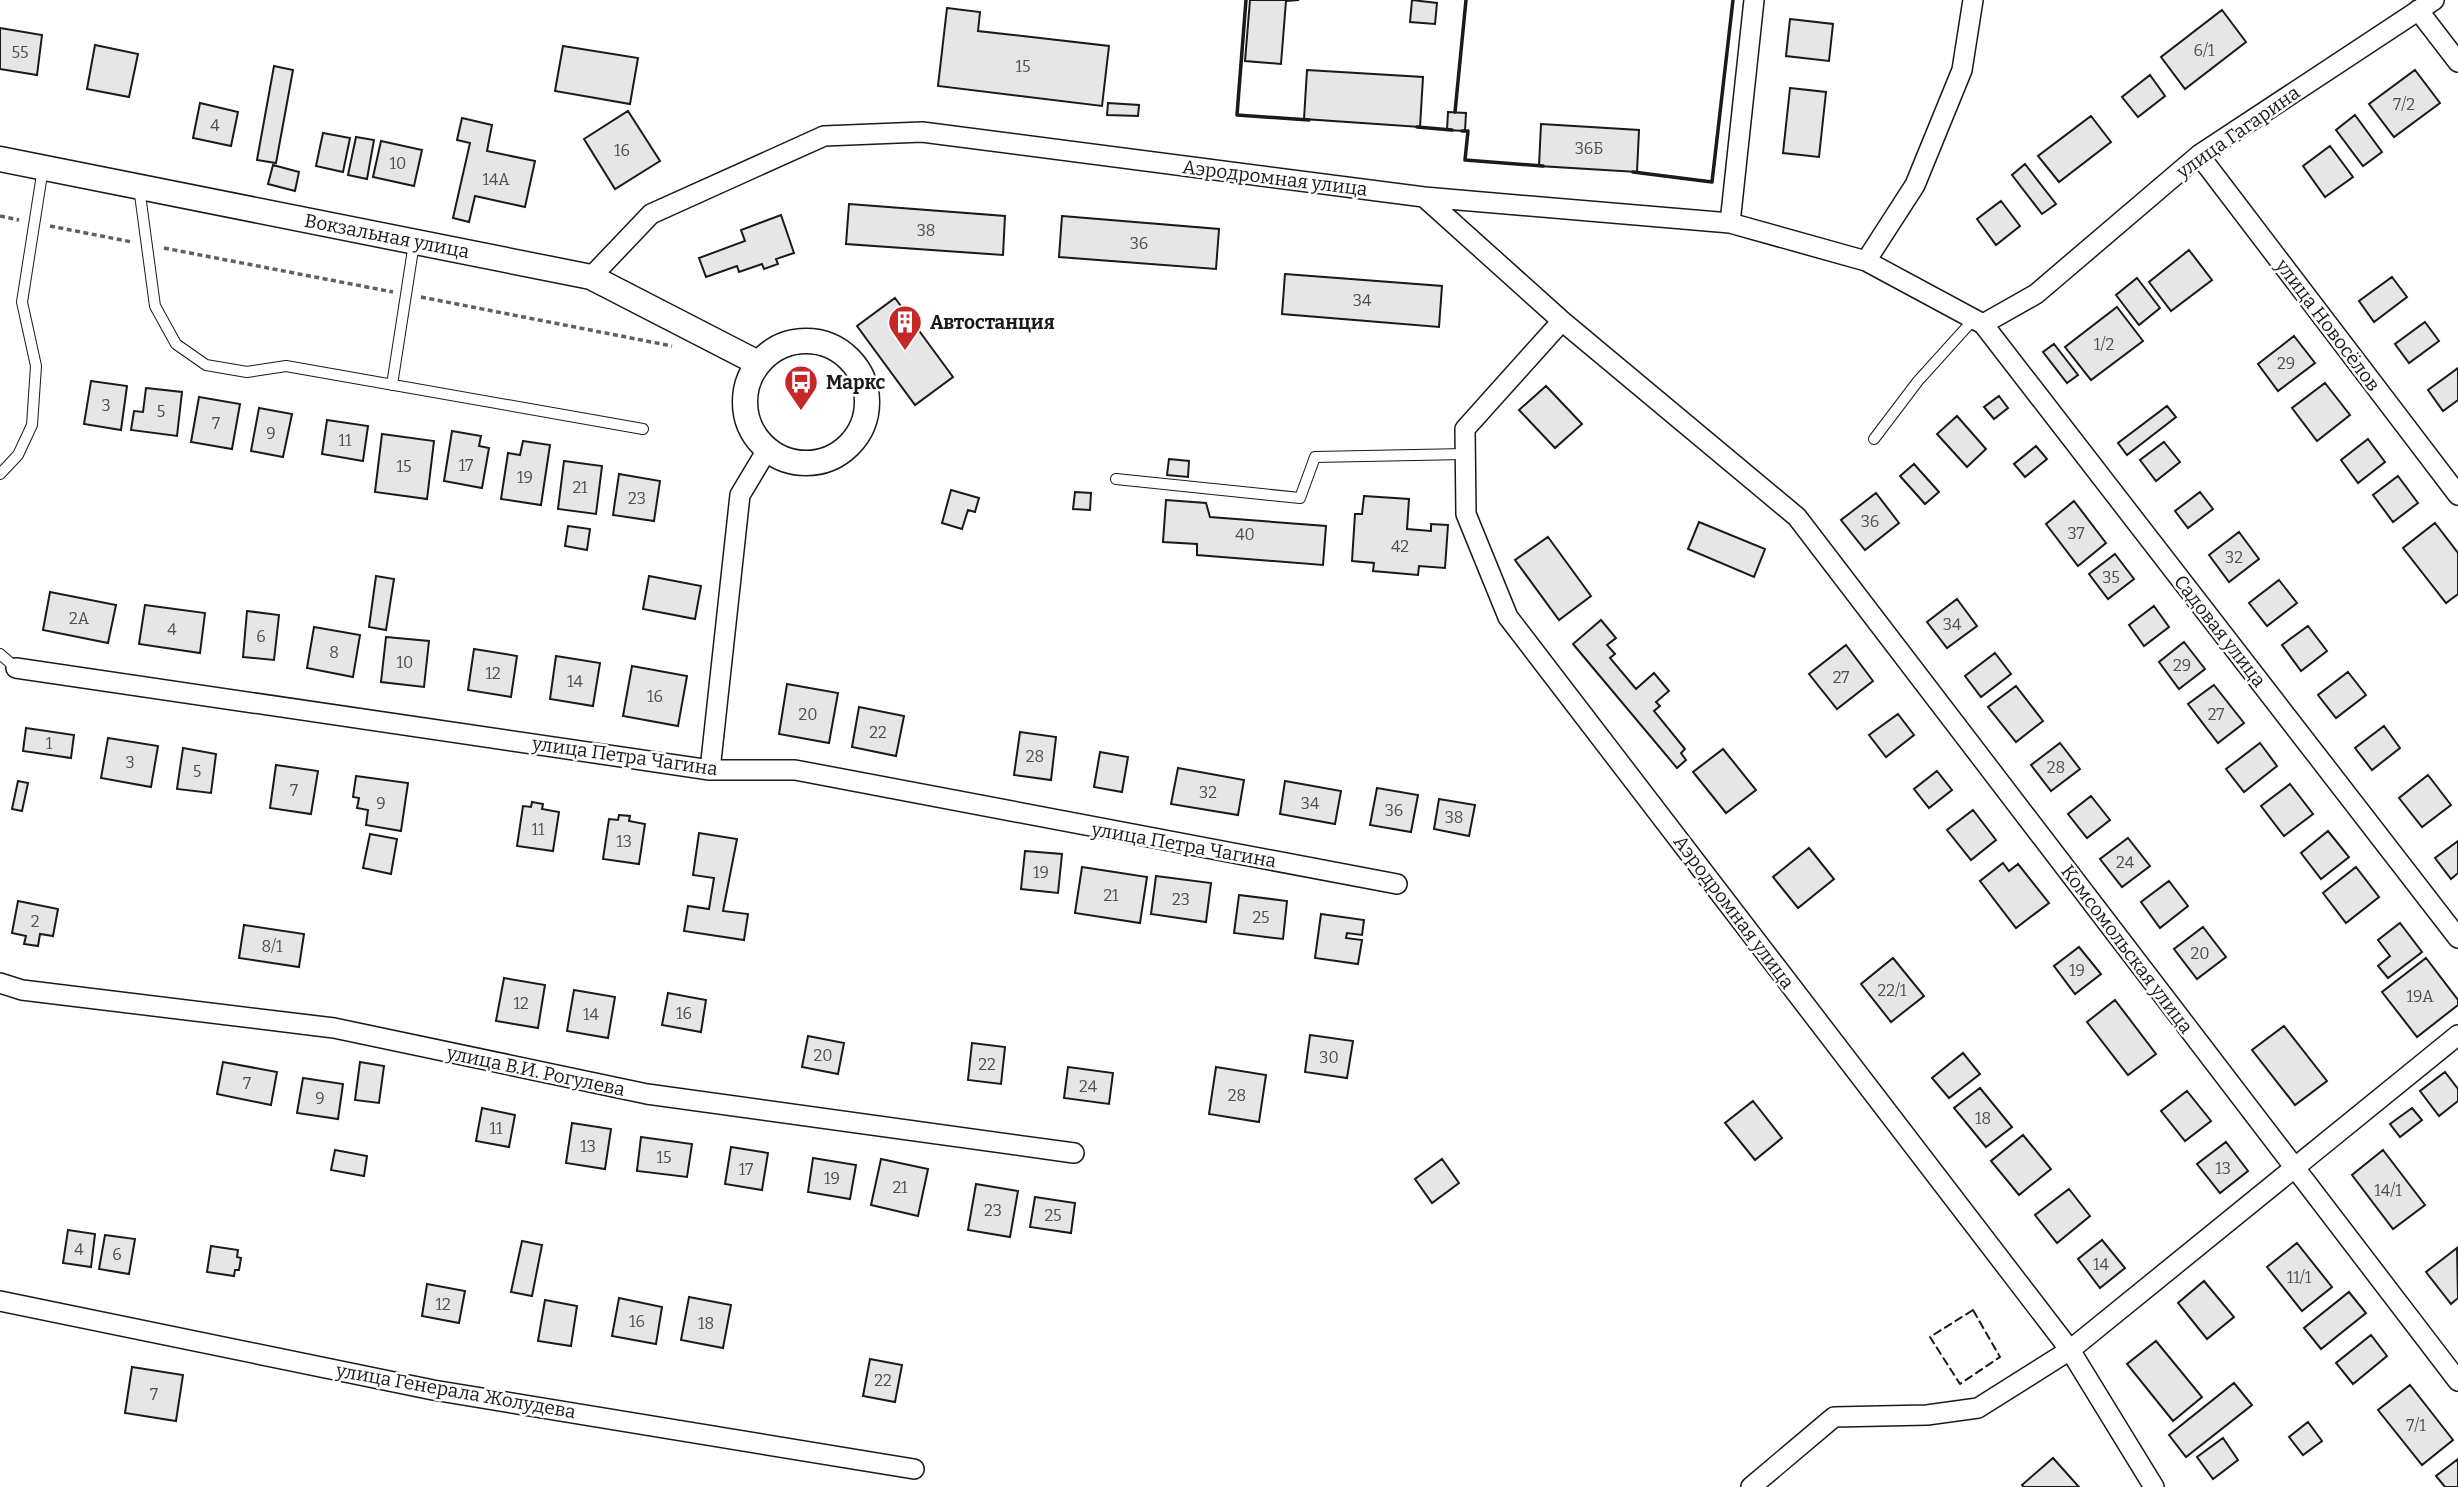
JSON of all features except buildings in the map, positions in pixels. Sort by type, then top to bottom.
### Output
[{"type":"street","points":[[1730,223],[1754,0]]},
{"type":"street","points":[[1866,261],[1916,185],[1962,70],[1973,0]]},
{"type":"street","points":[[2426,5],[2458,62]]},
{"type":"street","name":"улица Гагарина","points":[[1978,321],[2036,294],[2199,155],[2426,5]]},
{"type":"street","name":"Аэродромная улица","points":[[591,277],[652,214],[824,136],[922,132],[1424,197],[1730,223],[1866,261],[1978,321]]},
{"type":"street","name":"улица Новосёлов","points":[[2199,155],[2458,495]]},
{"type":"street","name":"Вокзальная улица","points":[[0,159],[591,277],[758,363]]},
{"type":"street","name":"Комсомольская улица","points":[[1424,197],[1562,321],[1797,517],[2458,1381]]},
{"type":"street","name":"Аэродромная улица","points":[[1562,321],[1465,429],[1466,514],[1508,617],[2070,1350],[2154,1487]]},
{"type":"street","name":"Садовая улица","points":[[1978,321],[2458,938]]},
{"type":"street","points":[[800,340],[824,343],[845,354],[860,373],[868,396],[865,420],[854,441],[835,457],[812,464],[788,461],[767,450],[751,431],[745,408],[747,384],[758,363],[776,347],[800,340]]},
{"type":"street","points":[[710,769],[740,495],[767,450]]},
{"type":"street","name":"улица Петра Чагина","points":[[16,668],[710,769],[795,770],[1397,884]]},
{"type":"street","name":"улица В.И. Рогулева","points":[[0,983],[22,990],[334,1028],[647,1094],[1074,1153]]},
{"type":"street","points":[[1751,1487],[1834,1417],[1927,1415],[1978,1408],[2070,1350],[2458,1035]]},
{"type":"street","name":"улица Генерала Жолудева","points":[[0,1301],[433,1390],[914,1469]]},
{"type":"lane","points":[[0,474],[18,455],[32,425],[36,366],[22,302],[43,168]]},
{"type":"lane","points":[[139,187],[155,306],[176,344],[206,365],[247,372],[286,366],[643,429]]},
{"type":"lane","points":[[392,385],[414,242]]},
{"type":"lane","points":[[1874,439],[1919,381],[1978,321]]},
{"type":"lane","points":[[1116,479],[1300,498],[1315,457],[1465,454]]},
{"type":"lane","points":[[0,654],[16,668]]},
{"type":"path","points":[[0,216],[677,347]]},
{"type":"fence","points":[[1973,1310],[2000,1357],[1960,1384],[1930,1337],[1973,1310]]},
{"type":"wall","points":[[1246,0],[1237,115],[1309,120]]},
{"type":"wall","points":[[1455,112],[1466,0]]},
{"type":"wall","points":[[1633,172],[1712,182],[1733,0]]},
{"type":"wall","points":[[1417,127],[1452,130]]},
{"type":"wall","points":[[1462,131],[1468,131],[1465,160],[1543,166]]},
{"type":"place","name":"Автостанция","points":[[905,352]]},
{"type":"place","name":"Маркс","points":[[801,412]]}]
